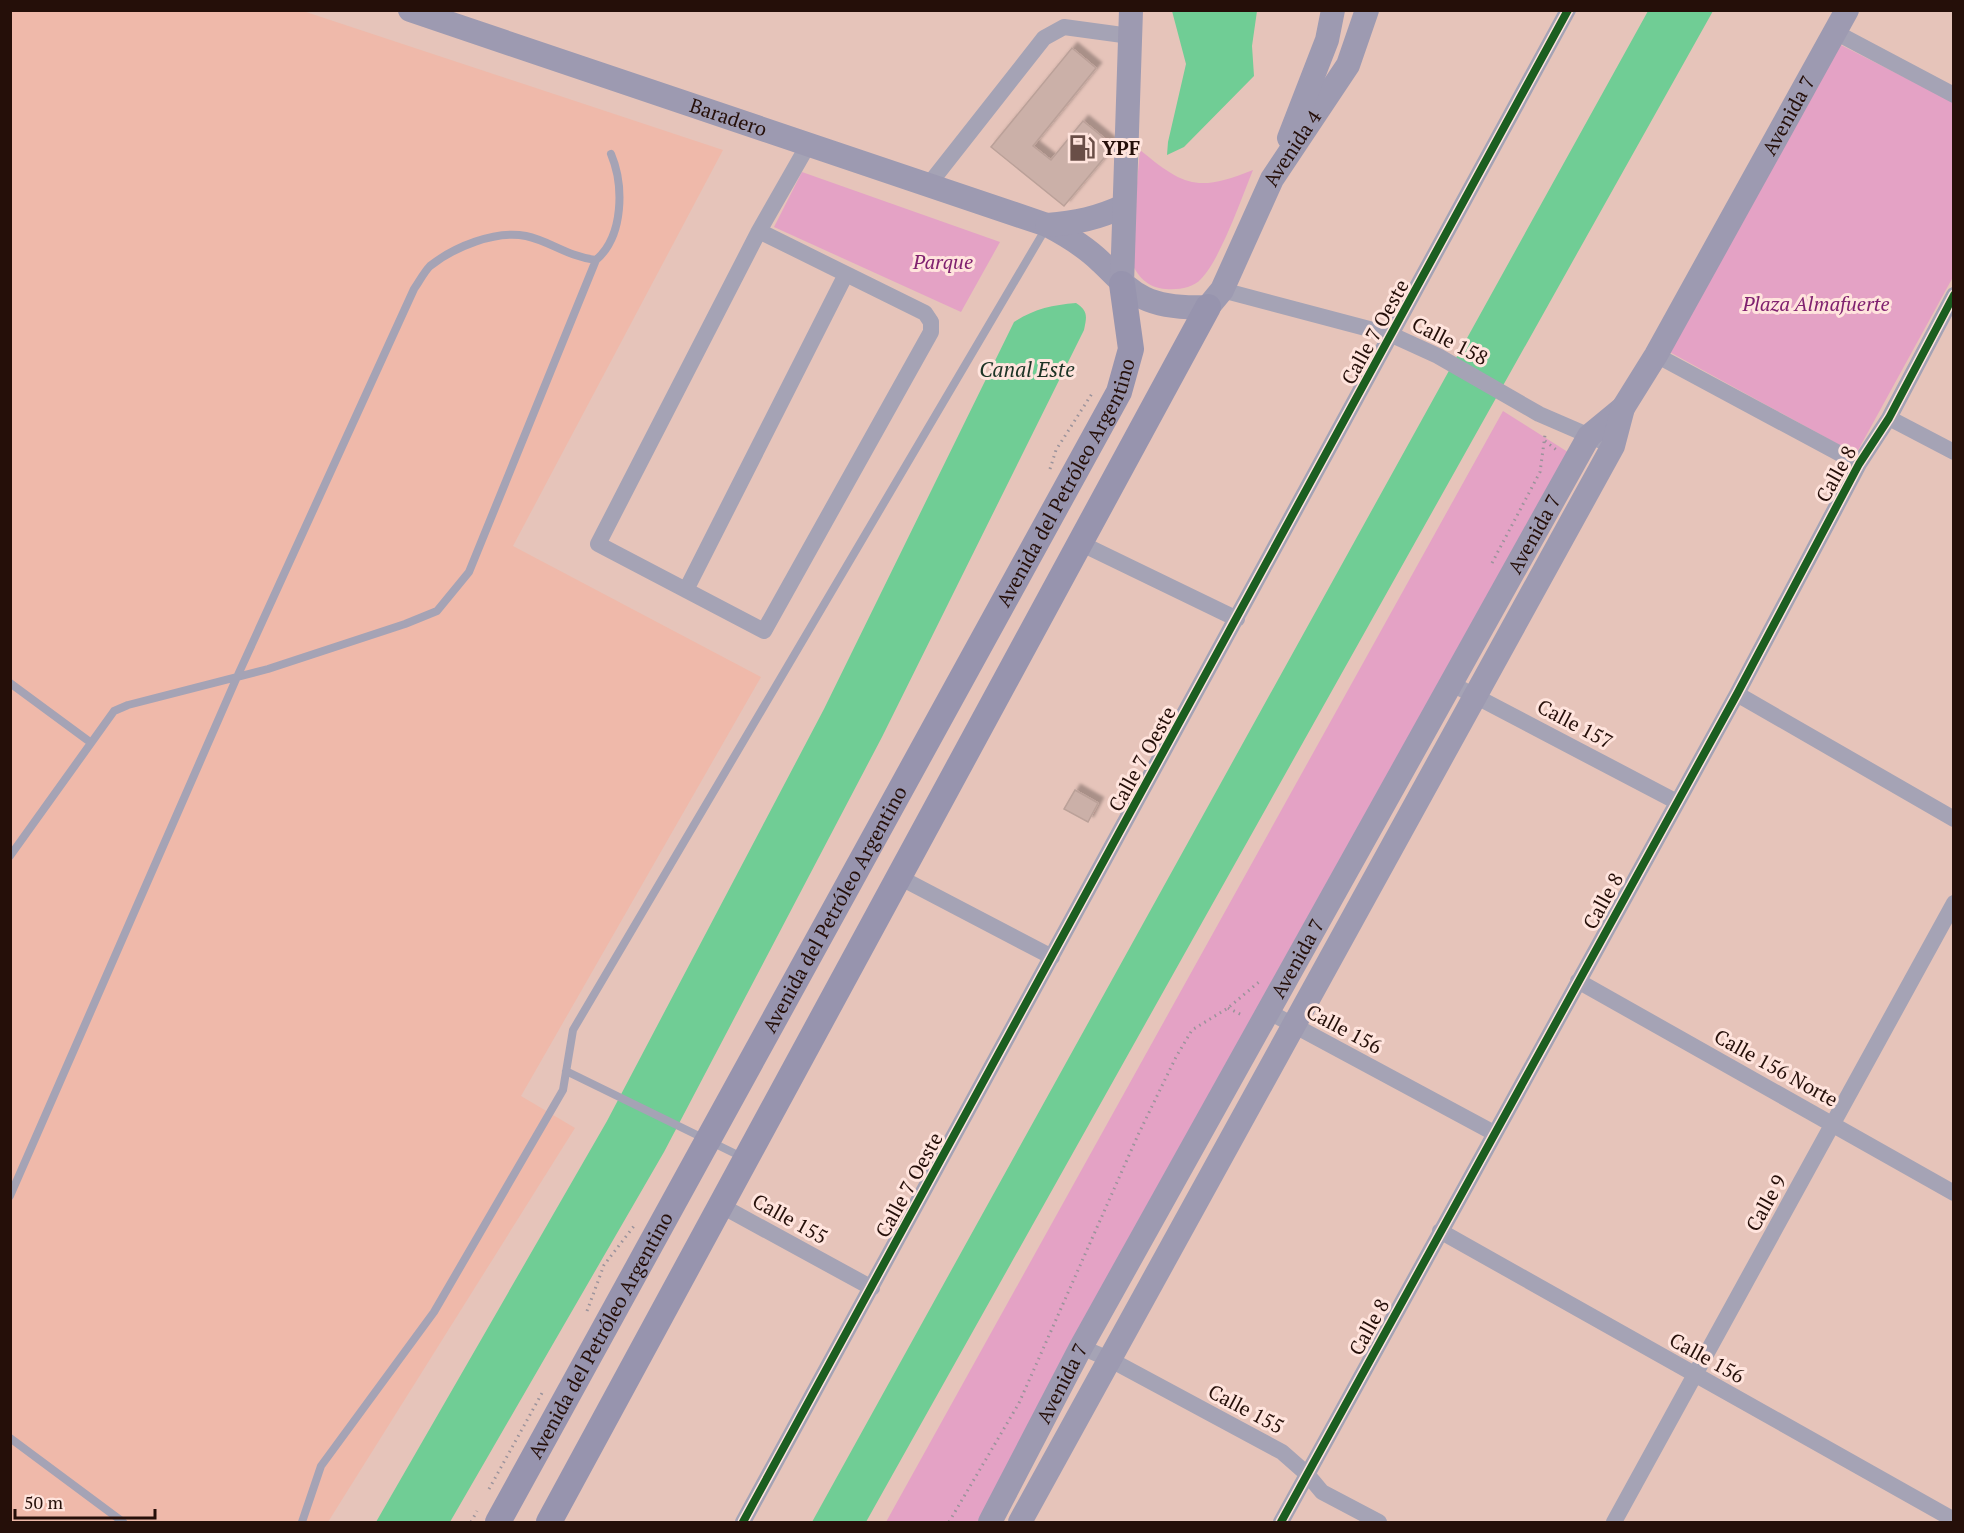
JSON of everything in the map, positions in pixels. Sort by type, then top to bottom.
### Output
[{"type":"main road","name":"Baradero","points":[[410,10],[808,145],[930,183],[1047,225],[1076,240],[1101,261],[1122,284],[1144,298],[1162,304],[1215,299]]},
{"type":"main road","points":[[1122,284],[1131,10]]},
{"type":"main road","points":[[1272,179],[1327,40],[1333,10]]},
{"type":"main road","name":"Avenida 4","points":[[1215,299],[1272,179],[1348,65],[1367,10]]},
{"type":"main road","name":"Avenida 7","points":[[1020,1522],[1613,446],[1623,408],[1656,355],[1847,10]]},
{"type":"main road","name":"Baradero","points":[[1047,225],[1074,224],[1100,217],[1124,206]]},
{"type":"main road","name":"Avenida del Petróleo Argentino","points":[[498,1522],[697,1137],[1119,392],[1131,349],[1122,284]]},
{"type":"main road","name":"Avenida del Petróleo Argentino","points":[[549,1522],[1080,543],[1215,299]]},
{"type":"main road","name":"Avenida 7","points":[[990,1522],[1082,1347],[1589,436],[1623,408]]},
{"type":"street","name":"Calle 7 Oeste","points":[[743,1522],[1568,10]]},
{"type":"street","points":[[930,183],[1044,38],[1064,27],[1130,36]]},
{"type":"street","points":[[1835,32],[1953,94]]},
{"type":"street","points":[[759,231],[845,276],[925,313],[931,322],[931,332],[764,631],[598,544],[759,231],[808,145]]},
{"type":"street","points":[[686,590],[845,276]]},
{"type":"street","name":"Calle 8","points":[[1281,1522],[1737,694],[1859,464],[1889,418],[1953,295]]},
{"type":"street","name":"Calle 158","points":[[1215,299],[1392,335],[1438,356],[1543,415],[1613,446]]},
{"type":"street","points":[[1656,355],[1859,464]]},
{"type":"street","points":[[1889,418],[1953,452]]},
{"type":"street","points":[[1080,543],[1237,620]]},
{"type":"street","name":"Calle 157","points":[[1452,684],[1477,695],[1677,802]]},
{"type":"street","points":[[1737,694],[1953,819]]},
{"type":"street","points":[[899,877],[1053,957]]},
{"type":"street","name":"Calle 9","points":[[1614,1522],[1953,903]]},
{"type":"street","name":"Calle 156 Norte","points":[[1578,981],[1953,1193]]},
{"type":"street","name":"Calle 156","points":[[1269,1012],[1494,1133]]},
{"type":"street","name":"Calle 155","points":[[720,1205],[872,1288]]},
{"type":"street","name":"Calle 156","points":[[1440,1231],[1953,1520]]},
{"type":"street","name":"Calle 155","points":[[1082,1347],[1109,1359],[1282,1452],[1307,1474],[1322,1492],[1379,1522]]},
{"type":"lane","points":[[10,856],[114,711],[237,677],[405,624],[437,611],[451,596],[469,572],[596,260],[603,254],[619,214],[618,171],[611,154]]},
{"type":"lane","points":[[302,1522],[321,1466],[434,1312],[563,1090],[573,1030],[1047,225]]},
{"type":"lane","points":[[10,1196],[237,677],[414,289],[429,267],[459,249],[502,235],[527,236],[575,258],[596,260]]},
{"type":"lane","points":[[10,683],[90,742]]},
{"type":"lane","points":[[566,1071],[745,1159]]},
{"type":"lane","points":[[10,1438],[123,1522]]},
{"type":"path","points":[[1491,565],[1540,472],[1543,415]]},
{"type":"path","points":[[949,1522],[1019,1403],[1138,1136],[1192,1030],[1228,1008],[1260,981],[1265,973]]},
{"type":"shaded area","points":[[10,11],[303,11],[723,150],[513,546],[761,677],[521,1096],[575,1128],[328,1522],[11,1522]]},
{"type":"green space","name":"Plaza Almafuerte","points":[[1837,43],[1953,102],[1953,277],[1856,454],[1666,350]]},
{"type":"green space","points":[[1140,150],[1169,172],[1193,182],[1218,181],[1253,170],[1216,258],[1201,279],[1190,286],[1171,289],[1148,284],[1139,276],[1130,259]]},
{"type":"green space","name":"Parque","points":[[802,172],[1000,242],[961,312],[774,227]]},
{"type":"green space","points":[[1503,411],[1571,454],[981,1522],[886,1522]]},
{"type":"water","points":[[1172,11],[1257,11],[1252,46],[1254,76],[1184,147],[1167,155],[1186,64]]},
{"type":"water","points":[[1648,11],[1713,11],[866,1522],[812,1522]]},
{"type":"water","name":"Canal Este","points":[[1076,303],[1086,314],[1084,330],[882,737],[664,1152],[450,1522],[376,1522],[607,1121],[824,709],[1014,322],[1044,308]]},
{"type":"building","points":[[1072,48],[1096,68],[1033,146],[1051,160],[1083,121],[1114,146],[1064,206],[991,147]]},
{"type":"building","points":[[1075,790],[1098,803],[1088,822],[1064,809]]},
{"type":"cycle path","points":[[743,1522],[1568,10]]},
{"type":"cycle path","points":[[1281,1522],[1737,694],[1859,464],[1889,418],[1954,295]]},
{"type":"place","name":"YPF","points":[[1082,148]]}]
